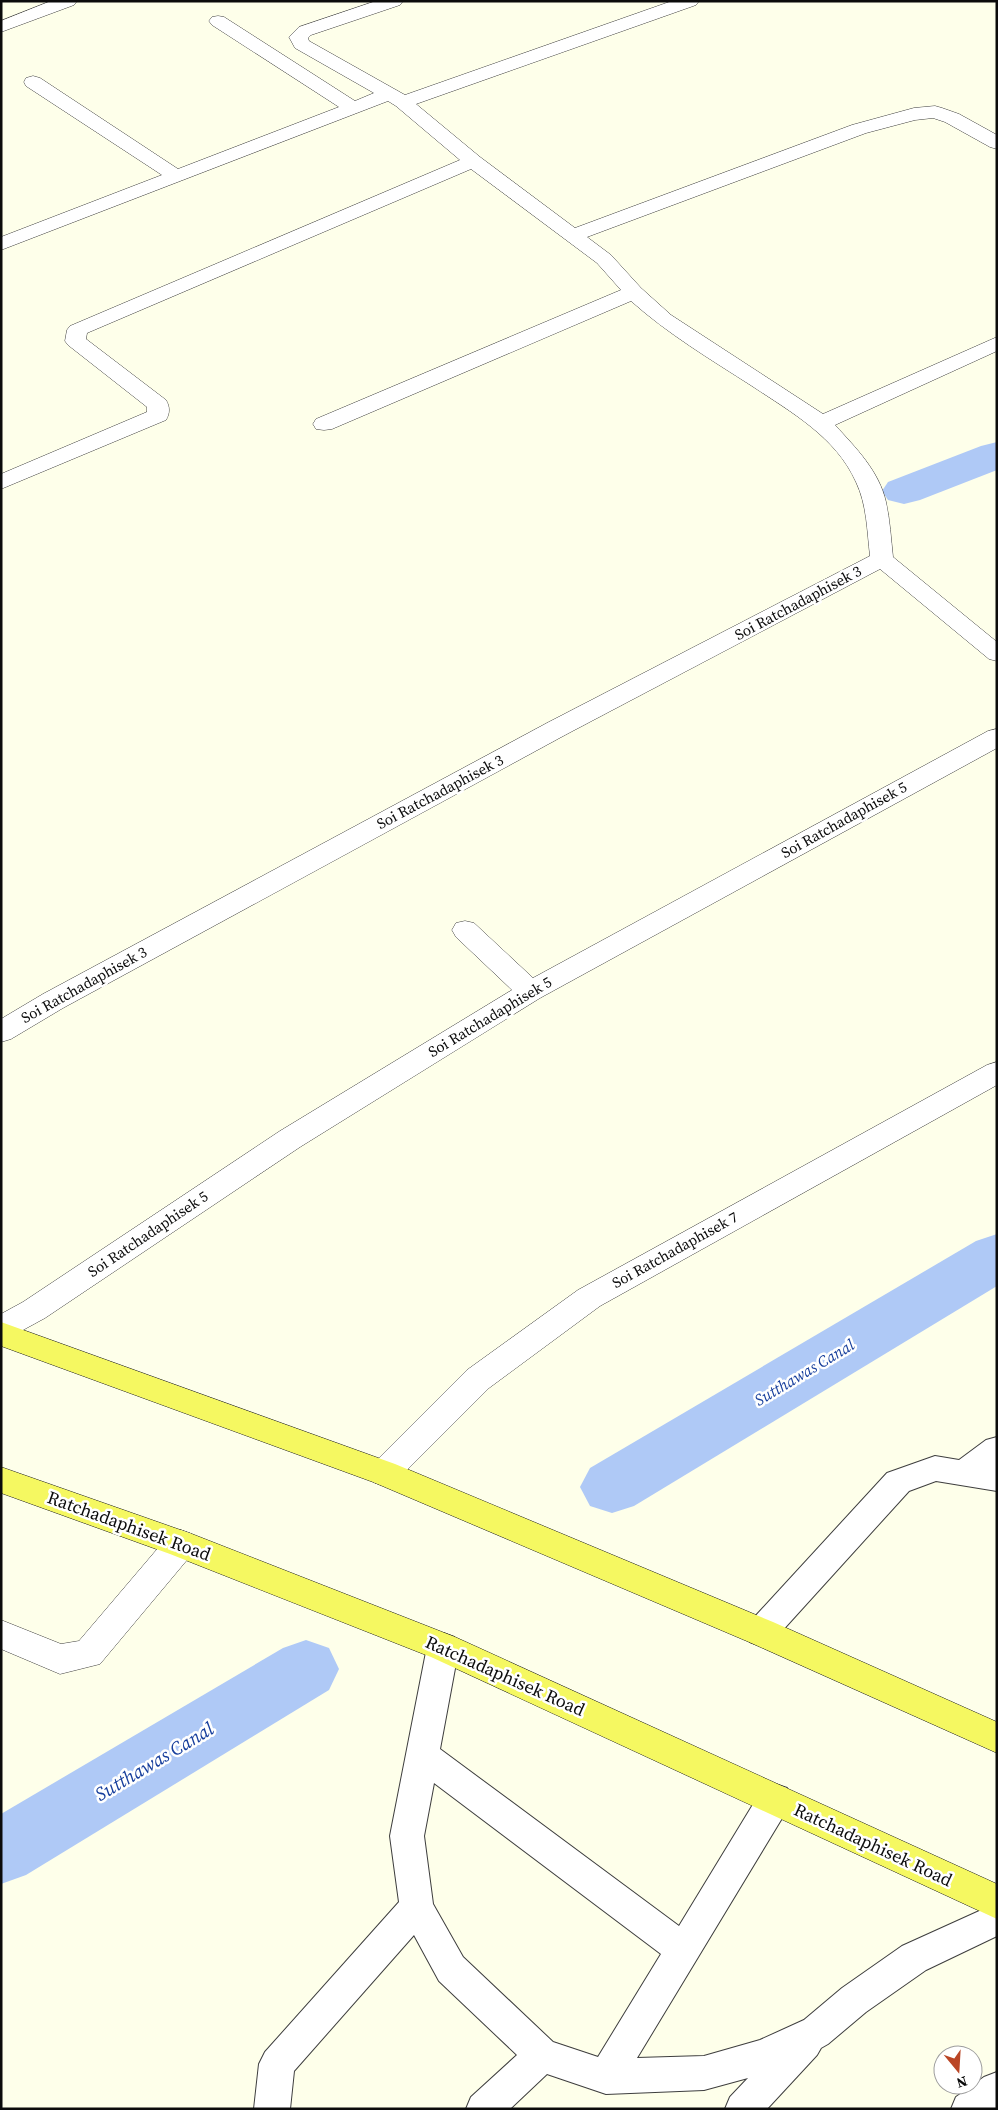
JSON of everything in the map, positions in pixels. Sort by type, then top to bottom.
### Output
[{"type":"main road","points":[[1,1334],[178,1396],[384,1473],[761,1632],[997,1738]]},
{"type":"main road","name":"Ratchadaphisek Road","points":[[1,1480],[181,1544],[443,1647],[997,1902]]},
{"type":"street","points":[[1,27],[68,1]]},
{"type":"street","points":[[394,1],[305,32],[298,37],[301,44],[396,98],[473,161],[571,236],[604,258],[634,292],[664,319],[822,423],[856,462],[867,481],[875,502],[882,559],[997,654]]},
{"type":"street","points":[[1,244],[354,108],[396,98],[690,1]]},
{"type":"street","points":[[218,21],[354,108]]},
{"type":"street","points":[[33,82],[176,175]]},
{"type":"street","points":[[571,236],[859,129],[914,114],[935,112],[952,118],[997,143]]},
{"type":"street","points":[[1,482],[158,415],[158,405],[75,341],[77,330],[473,161]]},
{"type":"street","points":[[324,424],[634,292]]},
{"type":"street","points":[[822,423],[997,343]]},
{"type":"street","name":"Soi Ratchadaphisek 3","points":[[1,1032],[53,1001],[547,734],[882,559]]},
{"type":"street","name":"Soi Ratchadaphisek 5","points":[[1,1328],[34,1310],[290,1140],[530,991],[997,737]]},
{"type":"street","points":[[465,930],[530,991]]},
{"type":"street","name":"Soi Ratchadaphisek 7","points":[[384,1473],[478,1379],[589,1298],[997,1072]]},
{"type":"street","points":[[1,1634],[60,1659],[88,1654],[181,1544]]},
{"type":"lane","points":[[964,1473],[997,1449]]},
{"type":"lane","points":[[761,1632],[898,1482],[935,1468],[997,1479]]},
{"type":"lane","points":[[443,1647],[407,1836],[417,1907],[451,1969],[542,2056],[606,2077],[704,2073],[764,2056],[816,2032]]},
{"type":"lane","points":[[422,1755],[683,1950]]},
{"type":"lane","points":[[606,2077],[775,1799]]},
{"type":"lane","points":[[272,2109],[277,2064],[417,1907]]},
{"type":"lane","points":[[743,2109],[816,2032],[854,2000],[914,1958],[997,1919]]},
{"type":"lane","points":[[484,2109],[542,2056]]},
{"type":"lane","points":[[969,2109],[997,2089]]},
{"type":"waterway","points":[[904,491],[997,455]]},
{"type":"waterway","name":"Sutthawas Canal","points":[[612,1487],[997,1257]]},
{"type":"waterway","name":"Sutthawas Canal","points":[[1,1852],[306,1669]]}]
